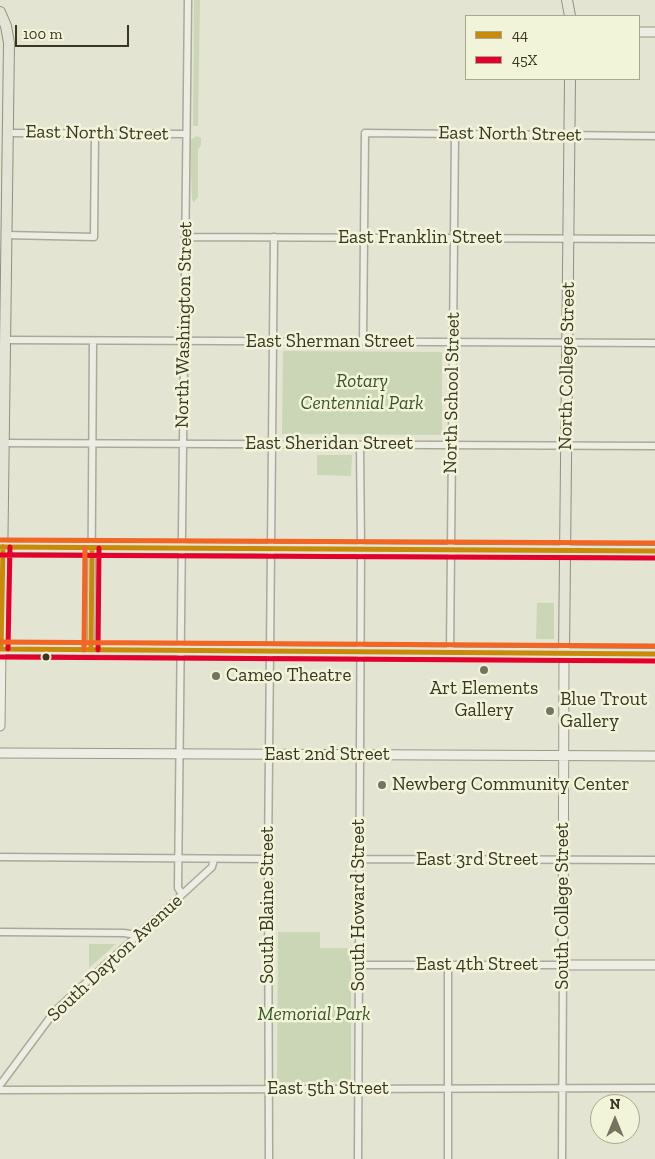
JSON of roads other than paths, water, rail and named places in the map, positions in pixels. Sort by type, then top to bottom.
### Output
[{"type":"main road","points":[[567,0],[570,15]]},
{"type":"main road","points":[[0,12],[6,26],[9,42],[8,133],[3,211],[6,235],[2,325],[4,340],[0,650],[655,654]]},
{"type":"main road","name":"North College Street","points":[[564,653],[570,80]]},
{"type":"main road","points":[[1,547],[655,551]]},
{"type":"street","name":"North Washington Street","points":[[182,894],[178,888],[178,858],[188,0]]},
{"type":"street","points":[[640,32],[655,32]]},
{"type":"street","name":"East North Street","points":[[8,133],[186,134]]},
{"type":"street","points":[[6,235],[94,236],[95,133]]},
{"type":"street","name":"East North Street","points":[[364,238],[365,133],[655,136]]},
{"type":"street","name":"North School Street","points":[[450,652],[455,134]]},
{"type":"street","name":"East Franklin Street","points":[[185,237],[655,239]]},
{"type":"street","name":"South Blaine Street","points":[[269,1159],[268,859],[274,237]]},
{"type":"street","points":[[363,342],[364,238]]},
{"type":"street","name":"East Sherman Street","points":[[4,340],[655,343]]},
{"type":"street","points":[[91,650],[93,341]]},
{"type":"street","name":"East Sheridan Street","points":[[2,443],[655,446]]},
{"type":"street","name":"South Howard Street","points":[[358,1159],[360,445]]},
{"type":"street","points":[[0,650],[0,726]]},
{"type":"street","name":"South College Street","points":[[562,1159],[564,653]]},
{"type":"street","name":"East 2nd Street","points":[[0,753],[655,756]]},
{"type":"street","points":[[0,857],[268,859]]},
{"type":"street","name":"South Dayton Avenue","points":[[0,1085],[55,1011],[212,867],[214,859]]},
{"type":"street","name":"East 3rd Street","points":[[360,859],[655,860]]},
{"type":"street","points":[[0,932],[124,933],[137,935]]},
{"type":"street","name":"East 4th Street","points":[[359,965],[655,965]]},
{"type":"street","points":[[448,965],[448,1159]]},
{"type":"street","name":"East 5th Street","points":[[0,1090],[655,1088]]},
{"type":"place","name":"Art Elements Gallery","points":[[484,670]]},
{"type":"place","name":"Cameo Theatre","points":[[216,676]]},
{"type":"place","name":"Blue Trout Gallery","points":[[550,711]]},
{"type":"place","name":"Newberg Community Center","points":[[382,785]]},
{"type":"park label","name":"Rotary Centennial Park","points":[[362,393]]},
{"type":"park label","name":"Memorial Park","points":[[314,1015]]}]
